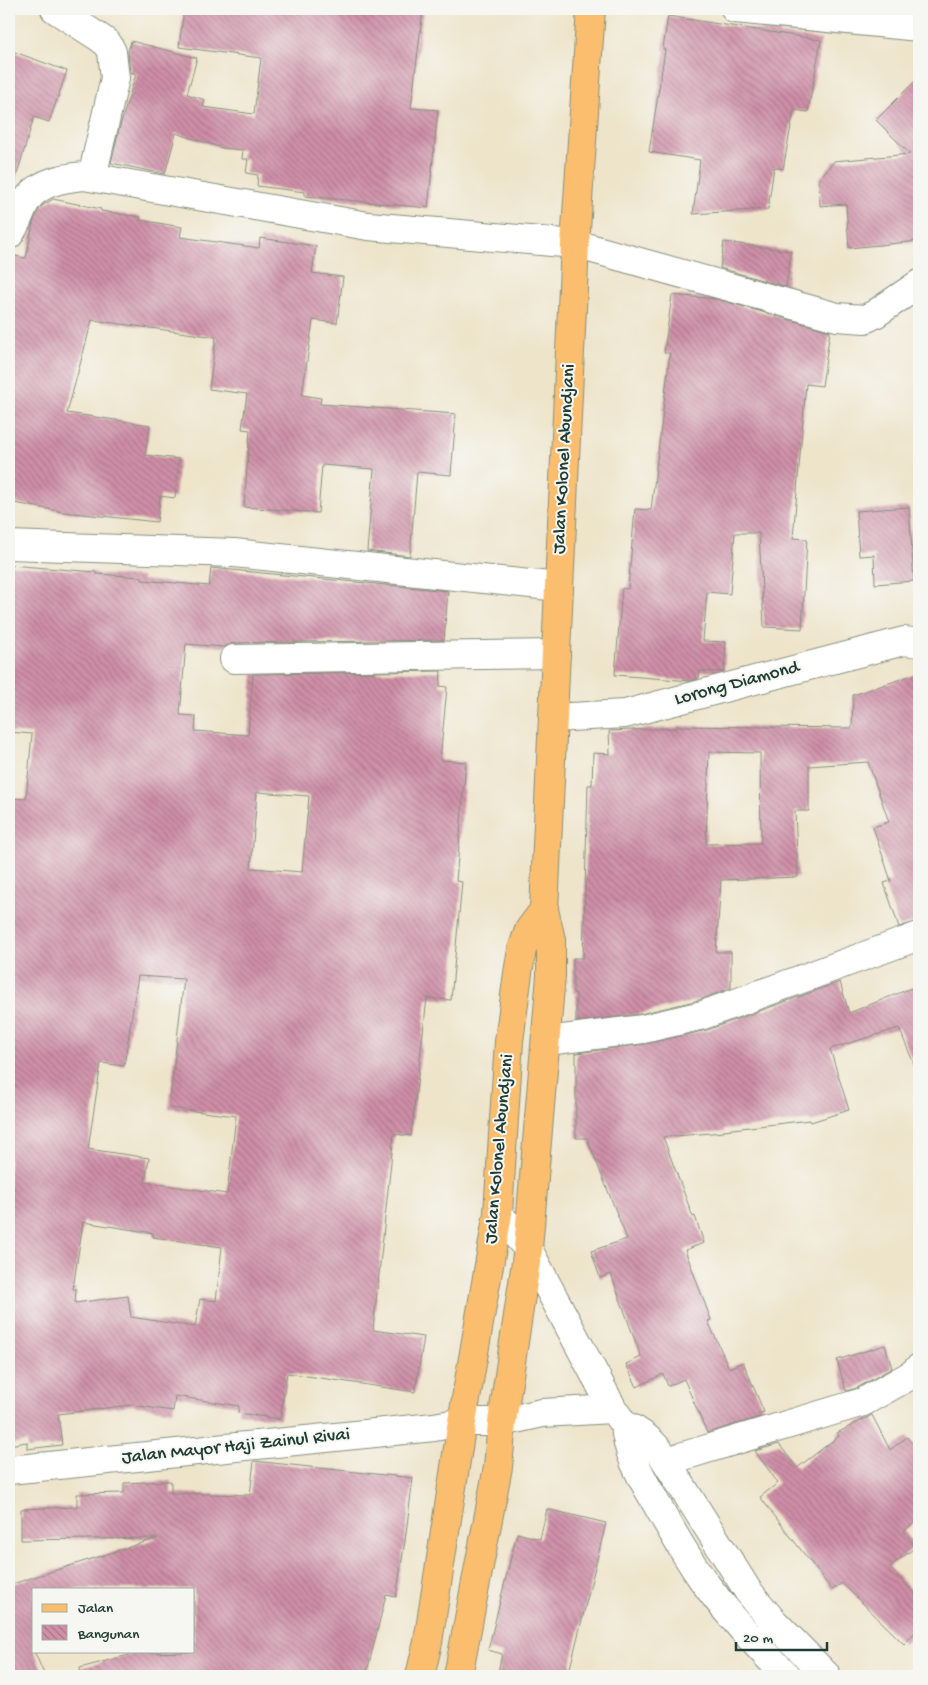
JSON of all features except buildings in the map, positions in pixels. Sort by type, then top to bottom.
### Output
[{"type":"main road","name":"Jalan Kolonel Abundjani","points":[[458,1676],[495,1486],[502,1422],[528,1249],[547,1041],[551,940],[544,910],[575,244],[591,9]]},
{"type":"main road","name":"Jalan Kolonel Abundjani","points":[[420,1676],[428,1642],[462,1422],[498,1213],[509,1041],[518,972],[522,950],[529,930],[544,910]]},
{"type":"street","points":[[55,9],[108,44],[112,52],[115,78],[92,177]]},
{"type":"street","points":[[735,9],[919,27]]},
{"type":"street","points":[[9,235],[27,200],[35,192],[47,184],[62,179],[84,176],[368,226],[575,244],[837,317],[865,319],[919,284]]},
{"type":"street","points":[[9,545],[234,553],[560,587]]},
{"type":"street","name":"Lorong Diamond","points":[[553,718],[625,714],[904,640],[919,643]]},
{"type":"street","points":[[234,659],[556,654]]},
{"type":"street","points":[[547,1041],[643,1029],[703,1015],[919,936]]},
{"type":"street","points":[[498,1213],[528,1249],[619,1417],[633,1463],[692,1564],[748,1636],[787,1676]]},
{"type":"street","points":[[668,1461],[863,1402],[911,1375],[919,1368]]},
{"type":"street","name":"Jalan Mayor Haji Zainul Rivai","points":[[9,1470],[434,1427],[462,1422],[502,1422],[542,1413],[619,1417]]},
{"type":"street","points":[[619,1417],[649,1438],[668,1461],[748,1591],[772,1620],[827,1676]]}]
